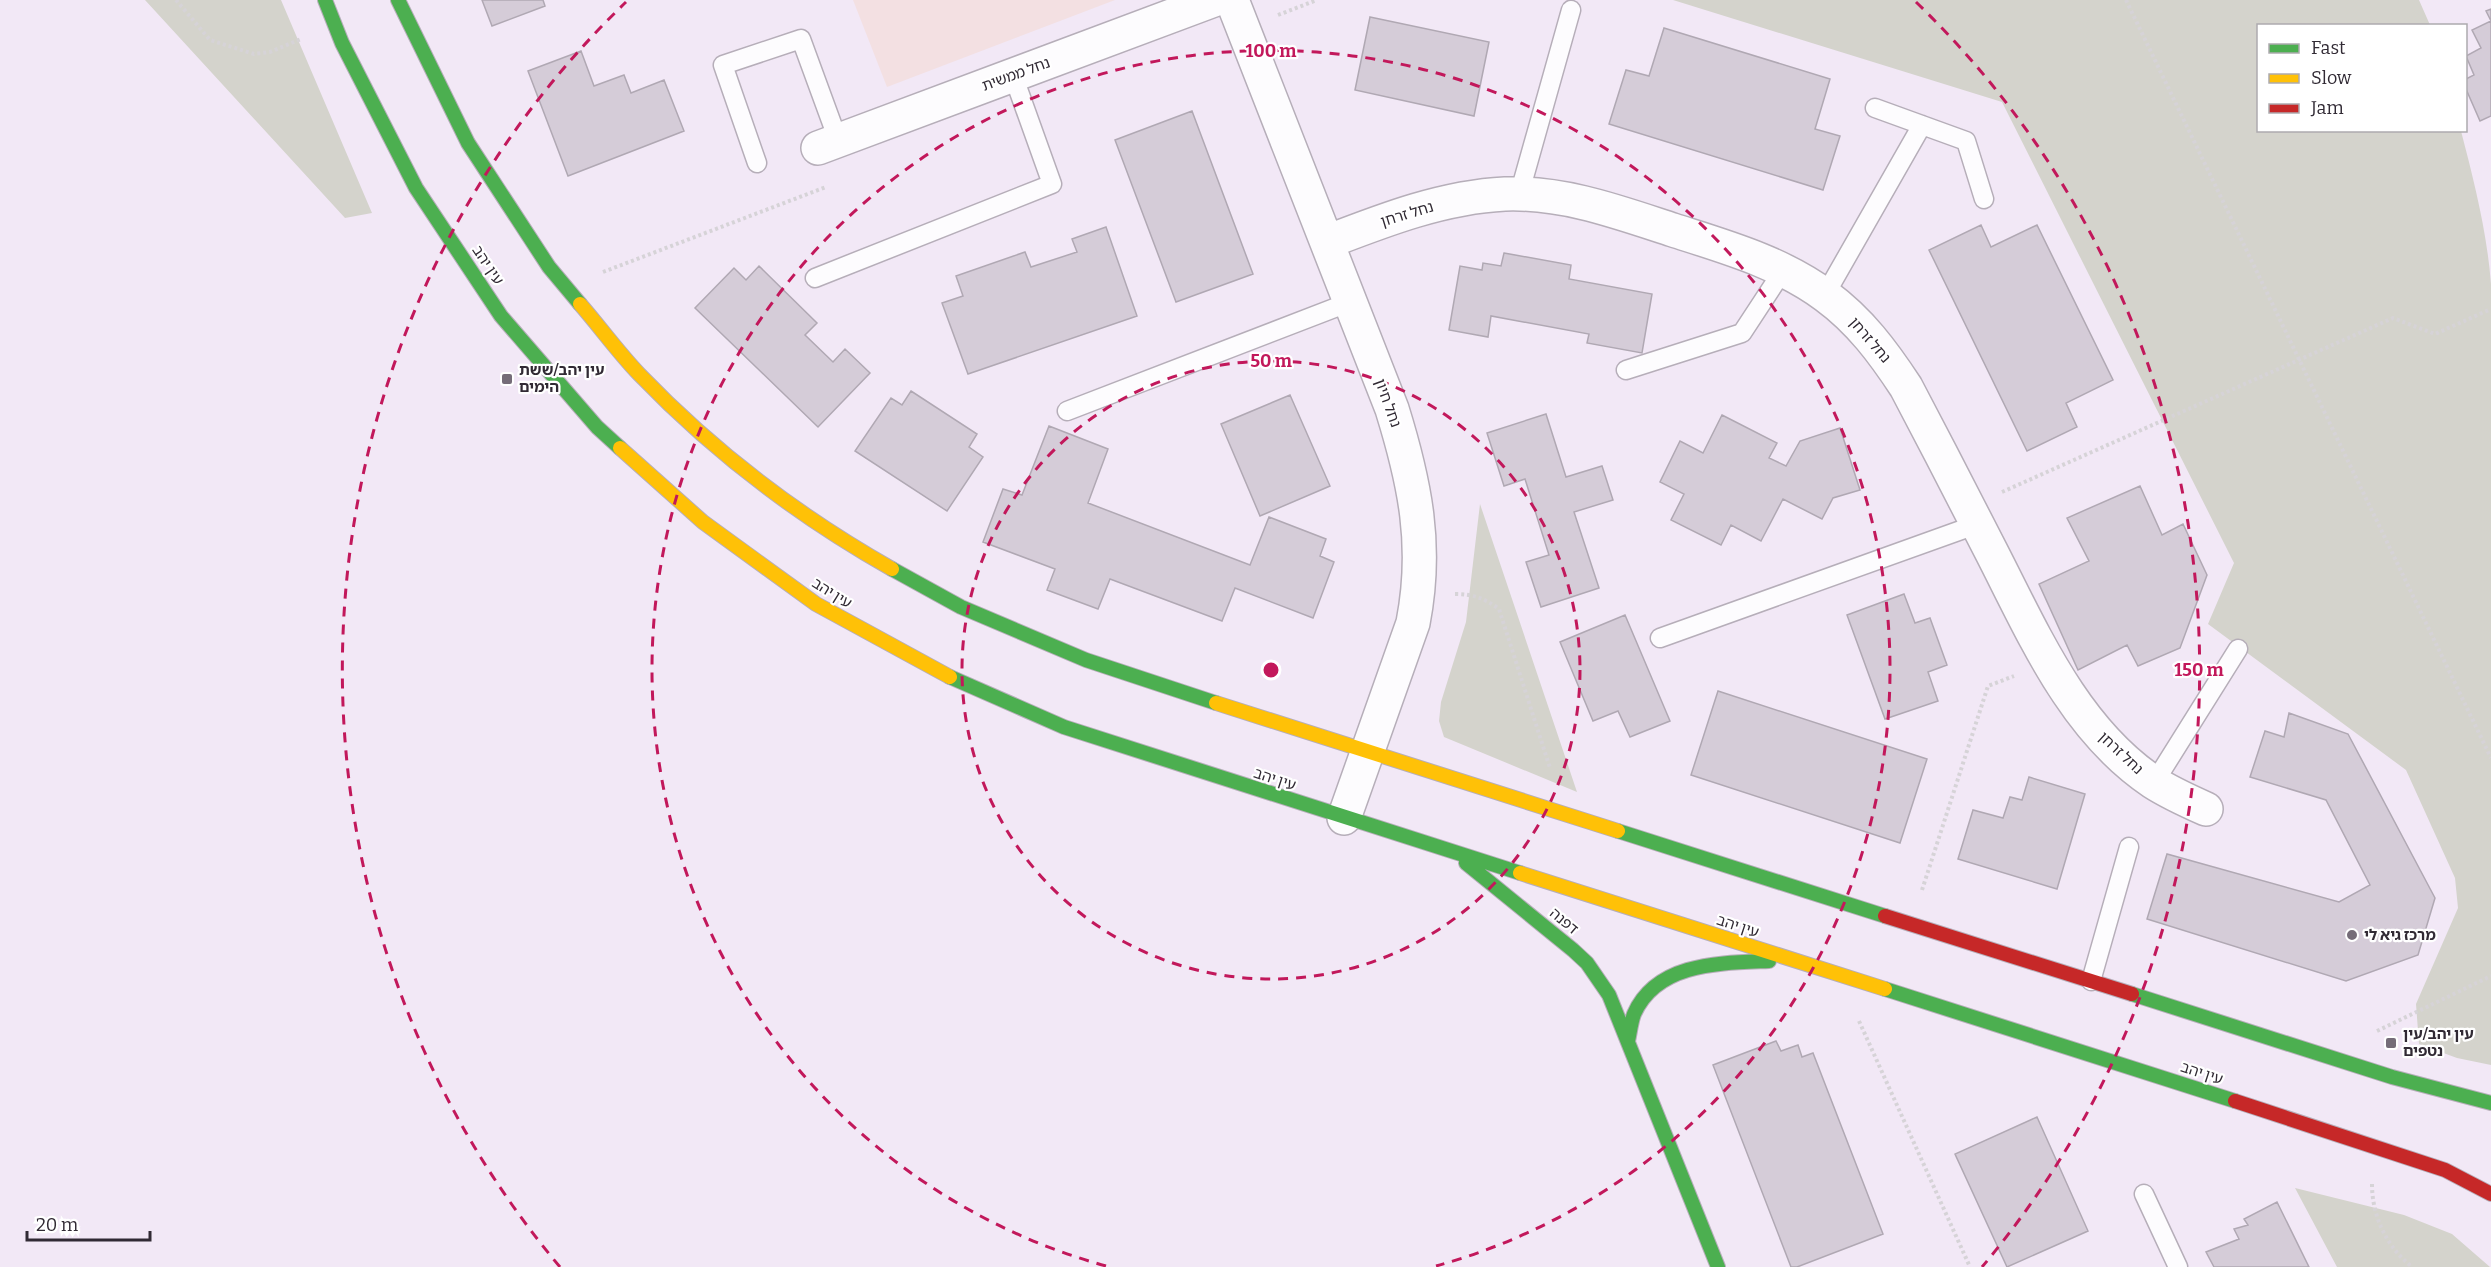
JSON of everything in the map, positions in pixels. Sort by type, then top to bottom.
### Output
[{"type":"street","name":"עין יהב","points":[[325,0],[334,24],[416,188],[501,316],[597,427],[703,522],[816,604],[937,671],[1064,727],[2372,1144],[2445,1170],[2491,1194]]},
{"type":"street","points":[[398,0],[468,143],[549,267],[639,374],[737,465],[845,542],[961,607],[1086,660],[1368,752],[2324,1056],[2439,1091],[2491,1103]]},
{"type":"street","name":"נחל ממשית","points":[[828,144],[1214,0]]},
{"type":"street","name":"נחל חיון","points":[[1232,0],[1392,409],[1411,475],[1420,538],[1419,594],[1404,652],[1344,818]]},
{"type":"street","name":"נחל זרחן","points":[[1327,242],[1403,214],[1480,196],[1519,195],[1566,198],[1732,249],[1784,270],[1825,295],[1857,323],[1890,362],[1906,387],[2049,661],[2094,728],[2132,766],[2154,783],[2206,809]]},
{"type":"street","name":"דפנה","points":[[1451,851],[1544,925],[1587,963],[1609,995],[1718,1267]]},
{"type":"street","points":[[1628,1041],[1630,1028],[1640,1004],[1658,985],[1682,970],[1710,963],[1791,960]]},
{"type":"lane","points":[[1519,195],[1571,9]]},
{"type":"lane","points":[[757,163],[723,65],[801,39],[828,144]]},
{"type":"lane","points":[[815,278],[1052,184],[1013,75]]},
{"type":"lane","points":[[1875,108],[1966,141],[1984,199]]},
{"type":"lane","points":[[1825,295],[1922,125]]},
{"type":"lane","points":[[1626,370],[1742,333],[1784,270]]},
{"type":"lane","points":[[1067,411],[1350,302]]},
{"type":"lane","points":[[1660,638],[1973,516]]},
{"type":"lane","points":[[2154,783],[2238,649]]},
{"type":"lane","points":[[2091,981],[2129,847]]},
{"type":"lane","points":[[2144,1194],[2178,1267]]},
{"type":"path","points":[[176,0],[210,40],[254,54],[270,52],[334,24]]},
{"type":"path","points":[[2126,0],[2491,758]]},
{"type":"path","points":[[1973,516],[2393,318],[2435,334],[2491,309]]},
{"type":"path","points":[[1419,594],[1470,594],[1486,600],[1498,609],[1565,814]]},
{"type":"path","points":[[1911,924],[1988,686],[2049,661]]},
{"type":"path","points":[[2324,1056],[2491,976]]},
{"type":"path","points":[[1857,1018],[1970,1267]]},
{"type":"path","points":[[2372,1144],[2372,1197],[2377,1220],[2388,1241],[2412,1267]]},
{"type":"shaded area","points":[[145,0],[281,0],[372,213],[345,218]]},
{"type":"shaded area","points":[[853,0],[1115,0],[887,87]]},
{"type":"shaded area","points":[[1673,0],[2419,0],[2430,24],[2257,24],[2257,132],[2461,132],[2471,169],[2483,226],[2491,284],[2491,1065],[2457,1058],[2419,1044],[2416,1004],[2458,908],[2455,878],[2406,770],[2208,624],[2234,563],[2002,102]]},
{"type":"shaded area","points":[[1480,504],[1577,792],[1444,737],[1439,721],[1441,702],[1466,622]]},
{"type":"shaded area","points":[[2295,1188],[2404,1215],[2452,1234],[2490,1267],[2337,1267]]},
{"type":"building","points":[[482,0],[543,0],[545,6],[492,26]]},
{"type":"building","points":[[2491,9],[2491,21],[2486,11]]},
{"type":"building","points":[[1370,17],[1489,42],[1474,116],[1355,90]]},
{"type":"building","points":[[2491,21],[2491,116],[2480,121],[2467,91],[2467,78],[2474,75],[2467,55],[2481,48],[2472,30]]},
{"type":"building","points":[[1664,28],[1830,79],[1815,129],[1840,136],[1823,190],[1609,124],[1626,70],[1649,76]]},
{"type":"building","points":[[581,51],[594,86],[624,75],[631,93],[664,80],[684,131],[568,176],[528,71]]},
{"type":"building","points":[[1192,111],[1253,274],[1176,302],[1115,140]]},
{"type":"building","points":[[1981,225],[1991,247],[2037,225],[2113,380],[2066,403],[2077,427],[2027,451],[1929,250]]},
{"type":"building","points":[[1106,227],[1137,316],[968,374],[942,303],[963,296],[956,276],[1025,252],[1031,267],[1077,252],[1072,239]]},
{"type":"building","points":[[1504,253],[1571,265],[1569,279],[1652,294],[1642,353],[1587,343],[1589,334],[1491,316],[1488,337],[1449,330],[1460,266],[1482,270],[1483,263],[1501,266]]},
{"type":"building","points":[[759,266],[817,323],[805,335],[833,362],[845,349],[870,373],[818,427],[695,308],[734,268],[746,280]]},
{"type":"building","points":[[911,391],[977,434],[969,447],[983,457],[947,511],[855,451],[891,398],[902,405]]},
{"type":"building","points":[[1290,395],[1330,486],[1260,516],[1221,424]]},
{"type":"building","points":[[1546,414],[1566,477],[1602,466],[1613,500],[1574,512],[1599,588],[1541,607],[1526,562],[1549,555],[1525,479],[1504,486],[1487,433]]},
{"type":"building","points":[[1722,415],[1777,443],[1769,458],[1786,466],[1800,441],[1840,428],[1860,490],[1833,498],[1822,519],[1783,499],[1761,541],[1731,525],[1721,545],[1671,520],[1684,494],[1660,482],[1680,441],[1703,453]]},
{"type":"building","points":[[1049,426],[1108,449],[1088,503],[1250,565],[1269,517],[1326,539],[1320,556],[1334,562],[1313,618],[1235,588],[1222,621],[1110,579],[1098,609],[1047,590],[1055,569],[983,542],[1003,489],[1022,495]]},
{"type":"building","points":[[2140,486],[2162,535],[2183,524],[2207,575],[2180,648],[2138,666],[2127,645],[2078,670],[2039,584],[2089,561],[2067,518]]},
{"type":"building","points":[[1904,594],[1915,623],[1930,618],[1947,665],[1928,672],[1938,701],[1885,719],[1847,615]]},
{"type":"building","points":[[1625,615],[1670,721],[1630,737],[1618,711],[1593,721],[1560,642]]},
{"type":"building","points":[[1718,691],[1927,759],[1900,843],[1691,775]]},
{"type":"building","points":[[2289,713],[2348,734],[2435,898],[2418,955],[2346,981],[2147,919],[2167,854],[2339,902],[2370,885],[2326,800],[2250,777],[2265,731],[2284,737]]},
{"type":"building","points":[[2029,777],[2085,794],[2057,889],[1958,859],[1973,810],[2003,818],[2010,797],[2022,800]]},
{"type":"building","points":[[1776,1041],[1781,1051],[1798,1045],[1802,1057],[1813,1053],[1883,1234],[1797,1267],[1791,1267],[1713,1065]]},
{"type":"building","points":[[2037,1117],[2088,1231],[2007,1267],[1955,1154]]},
{"type":"building","points":[[2277,1202],[2309,1267],[2214,1267],[2206,1252],[2239,1239],[2234,1229],[2248,1225],[2244,1219]]},
{"type":"traffic: fast","points":[[325,0],[342,43],[416,188],[501,316],[597,427],[620,448]]},
{"type":"traffic: fast","points":[[398,0],[468,143],[549,267],[580,304]]},
{"type":"traffic: fast","points":[[892,569],[961,607],[1086,660],[1216,703]]},
{"type":"traffic: fast","points":[[950,677],[1064,727],[1520,873]]},
{"type":"traffic: fast","points":[[1618,831],[1885,916]]},
{"type":"traffic: fast","points":[[1466,863],[1573,950],[1587,963],[1609,995],[1718,1267]]},
{"type":"traffic: fast","points":[[1628,1041],[1634,1014],[1644,997],[1658,984],[1674,975],[1711,965],[1769,961]]},
{"type":"traffic: fast","points":[[1885,989],[2235,1101]]},
{"type":"traffic: fast","points":[[2132,994],[2392,1077],[2491,1103]]},
{"type":"traffic: slow","points":[[580,304],[639,374],[727,456],[791,505],[892,569]]},
{"type":"traffic: slow","points":[[620,448],[703,522],[816,604],[950,677]]},
{"type":"traffic: slow","points":[[1216,703],[1618,831]]},
{"type":"traffic: slow","points":[[1520,873],[1885,989]]},
{"type":"traffic: jam","points":[[1885,916],[2132,994]]},
{"type":"traffic: jam","points":[[2235,1101],[2445,1170],[2491,1194]]},
{"type":"place","name":"עין יהב/ששת הימים","points":[[507,379]]},
{"type":"place","name":"מרכז גיא לי","points":[[2352,935]]},
{"type":"place","name":"עין יהב/עין נטפים","points":[[2391,1043]]}]
